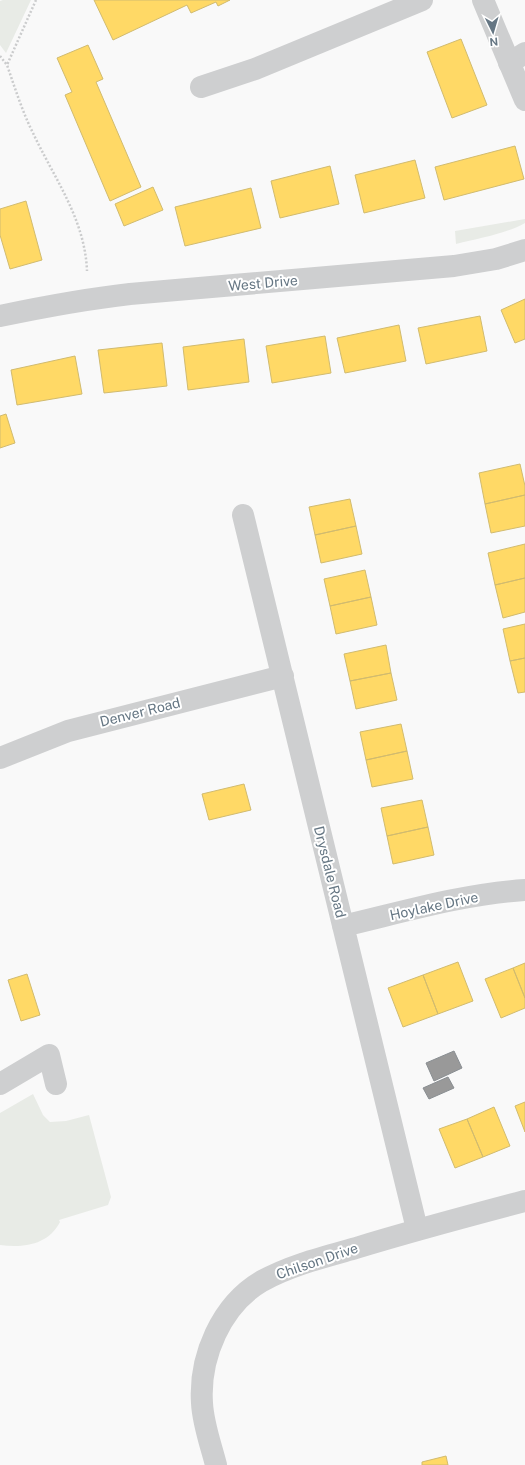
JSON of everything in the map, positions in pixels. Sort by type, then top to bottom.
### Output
[{"type":"street","points":[[201,87],[255,69],[422,0]]},
{"type":"street","points":[[484,0],[517,58],[525,100]]},
{"type":"street","name":"West Drive","points":[[0,316],[88,299],[454,266],[496,259],[525,250]]},
{"type":"street","name":"Drysdale Road","points":[[243,515],[417,1229]]},
{"type":"street","name":"Denver Road","points":[[0,758],[68,731],[283,676]]},
{"type":"street","name":"Hoylake Drive","points":[[343,926],[458,899],[525,890]]},
{"type":"street","points":[[0,1084],[49,1054],[56,1084]]},
{"type":"street","name":"Chilson Drive","points":[[216,1465],[202,1404],[204,1374],[212,1341],[227,1314],[237,1302],[261,1282],[293,1267],[417,1229],[525,1201]]},
{"type":"path","points":[[7,64],[36,0]]},
{"type":"path","points":[[0,56],[7,64],[20,107],[65,195],[78,226],[87,262],[88,299]]},
{"type":"shaded area","points":[[31,0],[6,53],[0,45],[0,1]]},
{"type":"shaded area","points":[[525,219],[525,223],[517,227],[491,236],[456,244],[455,231]]},
{"type":"shaded area","points":[[33,1094],[43,1115],[50,1122],[66,1121],[89,1115],[111,1197],[108,1205],[59,1220],[60,1222],[55,1230],[42,1240],[18,1246],[0,1245],[0,1113]]},
{"type":"building: Homes","points":[[94,0],[230,0],[218,6],[216,2],[191,13],[187,5],[113,40]]},
{"type":"building: Homes","points":[[461,39],[487,105],[452,118],[427,52]]},
{"type":"building: Homes","points":[[88,45],[103,79],[96,82],[141,187],[110,201],[65,95],[72,92],[57,58]]},
{"type":"building: Homes","points":[[515,146],[524,179],[444,200],[435,167]]},
{"type":"building: Homes","points":[[415,160],[425,198],[364,213],[355,175]]},
{"type":"building: Homes","points":[[330,166],[339,204],[280,218],[271,181]]},
{"type":"building: Homes","points":[[153,187],[163,210],[124,226],[115,204]]},
{"type":"building: Homes","points":[[251,188],[261,228],[185,246],[175,207]]},
{"type":"building: Homes","points":[[26,201],[42,260],[10,269],[0,235],[0,209]]},
{"type":"building: Homes","points":[[525,299],[525,339],[515,343],[501,310]]},
{"type":"building: Homes","points":[[480,316],[487,351],[426,364],[418,328]]},
{"type":"building: Homes","points":[[399,325],[406,361],[345,373],[337,338]]},
{"type":"building: Homes","points":[[325,336],[331,373],[272,383],[266,346]]},
{"type":"building: Homes","points":[[244,339],[249,382],[188,390],[183,347]]},
{"type":"building: Homes","points":[[162,343],[167,386],[104,393],[98,350]]},
{"type":"building: Homes","points":[[75,356],[82,394],[17,405],[11,370]]},
{"type":"building: Homes","points":[[6,414],[15,443],[0,448],[0,416]]},
{"type":"building: Homes","points":[[520,464],[525,486],[525,495],[485,504],[479,473]]},
{"type":"building: Homes","points":[[525,495],[525,526],[491,533],[485,504]]},
{"type":"building: Homes","points":[[350,499],[356,526],[315,535],[309,507]]},
{"type":"building: Homes","points":[[356,526],[362,554],[321,563],[315,535]]},
{"type":"building: Homes","points":[[525,544],[525,578],[495,585],[488,553]]},
{"type":"building: Homes","points":[[365,570],[371,597],[330,606],[324,579]]},
{"type":"building: Homes","points":[[525,578],[525,612],[503,618],[495,585]]},
{"type":"building: Homes","points":[[371,597],[377,625],[336,634],[330,606]]},
{"type":"building: Homes","points":[[525,624],[525,658],[510,661],[503,629]]},
{"type":"building: Homes","points":[[386,645],[391,673],[350,681],[344,654]]},
{"type":"building: Homes","points":[[525,658],[525,692],[518,693],[510,661]]},
{"type":"building: Homes","points":[[391,673],[397,700],[356,709],[350,681]]},
{"type":"building: Homes","points":[[401,724],[407,751],[366,760],[360,732]]},
{"type":"building: Homes","points":[[407,751],[413,779],[372,787],[366,760]]},
{"type":"building: Homes","points":[[244,784],[251,810],[209,820],[202,794]]},
{"type":"building: Homes","points":[[422,800],[428,827],[387,836],[381,808]]},
{"type":"building: Homes","points":[[428,827],[434,855],[393,864],[387,836]]},
{"type":"building: Homes","points":[[458,962],[473,1001],[438,1014],[423,975]]},
{"type":"building: Homes","points":[[525,963],[525,998],[513,968]]},
{"type":"building: Homes","points":[[513,968],[525,998],[525,1008],[501,1018],[485,979]]},
{"type":"building: Homes","points":[[27,974],[40,1015],[21,1021],[8,980]]},
{"type":"building: Homes","points":[[423,975],[438,1014],[403,1027],[388,988]]},
{"type":"building: Homes","points":[[525,1102],[525,1132],[515,1106]]},
{"type":"building: Homes","points":[[494,1107],[510,1146],[483,1157],[467,1119]]},
{"type":"building: Homes","points":[[467,1119],[483,1157],[455,1168],[439,1129]]},
{"type":"building: Homes","points":[[446,1456],[448,1465],[422,1465],[422,1462]]},
{"type":"building: Industry","points":[[454,1051],[462,1068],[434,1081],[426,1063]]},
{"type":"building: Industry","points":[[448,1077],[454,1088],[429,1099],[423,1088]]}]
